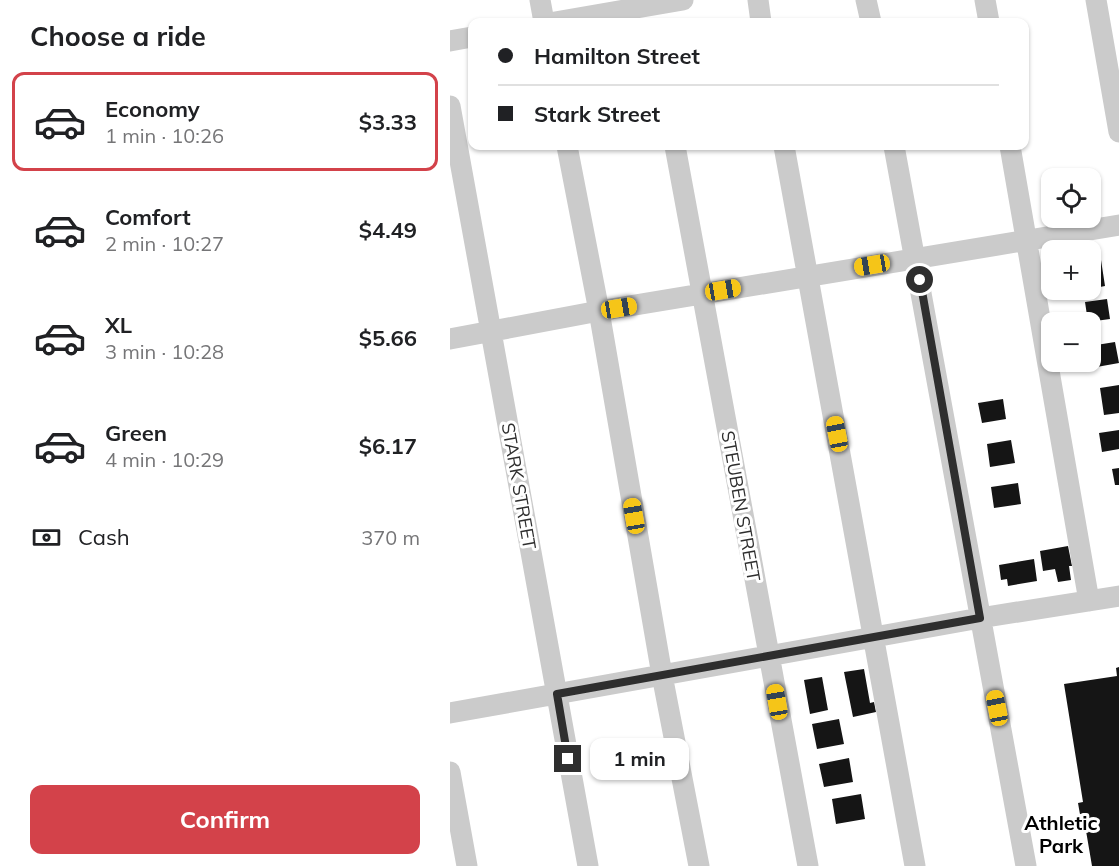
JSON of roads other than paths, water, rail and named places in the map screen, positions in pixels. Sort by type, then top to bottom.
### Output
[{"type":"street","points":[[540,0],[543,18]]},
{"type":"street","points":[[585,18],[651,9],[684,0]]},
{"type":"street","points":[[758,0],[761,18]]},
{"type":"street","points":[[866,0],[870,18]]},
{"type":"street","points":[[985,0],[988,18]]},
{"type":"street","points":[[1096,0],[1119,132]]},
{"type":"street","points":[[450,41],[468,38]]},
{"type":"street","name":"STARK STREET","points":[[450,106],[588,866]]},
{"type":"street","points":[[568,150],[662,675],[699,866]]},
{"type":"street","name":"STEUBEN STREET","points":[[676,150],[808,866]]},
{"type":"street","points":[[785,150],[915,866]]},
{"type":"street","points":[[895,150],[1026,866]]},
{"type":"street","points":[[1011,150],[1089,601]]},
{"type":"street","points":[[450,339],[598,311],[1119,225]]},
{"type":"street","points":[[450,713],[874,636],[1119,596]]},
{"type":"street","points":[[450,772],[467,866]]},
{"type":"district","name":"Athletic Park","points":[[1061,834]]}]
